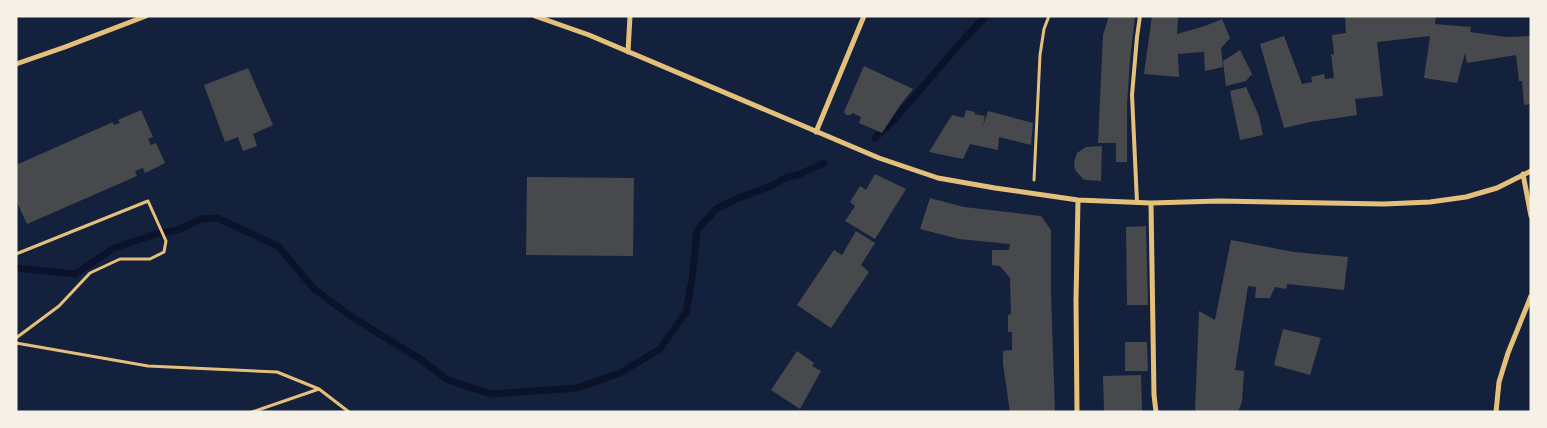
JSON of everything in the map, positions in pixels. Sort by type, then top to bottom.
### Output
[{"type":"street","points":[[16,64],[146,16]]},
{"type":"street","points":[[534,16],[589,35],[879,158],[938,178],[995,188],[1078,200],[1151,203],[1218,201],[1384,204],[1430,202],[1466,197],[1497,188],[1531,171]]},
{"type":"street","points":[[628,52],[630,16]]},
{"type":"street","points":[[816,132],[864,16]]},
{"type":"street","points":[[1523,174],[1531,216]]},
{"type":"street","points":[[1077,412],[1076,300],[1078,200]]},
{"type":"street","points":[[1151,203],[1154,395],[1156,412]]},
{"type":"street","points":[[1496,412],[1499,382],[1508,353],[1531,296]]},
{"type":"lane","points":[[1137,202],[1132,95],[1140,16]]},
{"type":"path","points":[[1032,193],[1041,42],[1049,16]]},
{"type":"path","points":[[16,254],[148,201],[166,242],[164,252],[150,259],[120,259],[90,273],[59,306],[16,338]]},
{"type":"path","points":[[16,343],[148,366],[277,372],[319,388],[349,412]]},
{"type":"path","points":[[252,412],[319,388]]},
{"type":"building","points":[[1109,16],[1135,16],[1127,104],[1127,162],[1116,162],[1116,143],[1098,143],[1103,35]]},
{"type":"building","points":[[1152,16],[1181,16],[1178,18],[1177,34],[1222,19],[1230,38],[1221,48],[1223,67],[1205,71],[1204,52],[1178,54],[1179,77],[1144,74]]},
{"type":"building","points":[[1436,16],[1435,24],[1471,27],[1470,32],[1506,37],[1531,36],[1531,104],[1524,105],[1522,81],[1519,81],[1516,55],[1467,63],[1465,53],[1457,83],[1424,78],[1430,36],[1377,42],[1383,96],[1355,99],[1357,115],[1284,128],[1260,44],[1284,36],[1302,84],[1312,82],[1311,77],[1324,74],[1325,79],[1334,78],[1331,54],[1334,55],[1332,35],[1346,33],[1345,17]]},
{"type":"building","points":[[1240,50],[1252,74],[1246,81],[1226,86],[1223,61]]},
{"type":"building","points":[[864,66],[913,89],[882,133],[859,123],[861,117],[853,113],[846,115],[844,112]]},
{"type":"building","points":[[248,68],[273,125],[253,134],[257,146],[243,151],[238,137],[225,142],[204,85]]},
{"type":"building","points":[[1246,87],[1259,116],[1263,135],[1240,140],[1230,91]]},
{"type":"building","points":[[141,110],[153,137],[148,139],[151,145],[156,143],[165,163],[145,173],[143,168],[135,171],[137,176],[27,224],[16,200],[16,165],[113,122],[114,125],[120,123],[118,120]]},
{"type":"building","points":[[966,110],[985,116],[983,126],[988,111],[1033,123],[1031,145],[999,137],[998,150],[970,144],[963,159],[929,152],[952,115],[964,118]]},
{"type":"building","points":[[1102,146],[1101,181],[1083,179],[1074,166],[1077,153],[1086,147]]},
{"type":"building","points":[[875,174],[906,189],[875,239],[845,221],[855,206],[850,202],[860,186],[866,190]]},
{"type":"building","points":[[527,177],[634,178],[633,256],[526,255]]},
{"type":"building","points":[[930,198],[964,207],[1041,216],[1051,230],[1055,412],[1010,412],[1003,351],[1012,350],[1012,332],[1008,332],[1008,315],[1011,314],[1010,278],[1000,266],[992,265],[992,250],[1009,250],[1010,244],[959,239],[920,229]]},
{"type":"building","points":[[1146,226],[1148,305],[1127,305],[1126,227]]},
{"type":"building","points":[[856,231],[875,243],[861,265],[869,272],[831,328],[797,305],[834,250],[842,255]]},
{"type":"building","points":[[1231,240],[1294,252],[1348,257],[1344,290],[1287,284],[1286,289],[1275,287],[1270,298],[1255,298],[1256,287],[1248,286],[1235,370],[1244,371],[1242,402],[1238,412],[1195,412],[1199,311],[1215,320]]},
{"type":"building","points":[[1283,329],[1321,338],[1310,375],[1274,365]]},
{"type":"building","points":[[1125,342],[1147,342],[1148,371],[1125,371]]},
{"type":"building","points":[[797,351],[814,363],[812,366],[821,371],[800,409],[771,390]]},
{"type":"building","points":[[1141,375],[1142,412],[1104,412],[1103,376]]},
{"type":"waterway","points":[[875,138],[893,121],[986,16]]},
{"type":"waterway","points":[[16,268],[75,274],[114,248],[156,234],[178,230],[201,219],[217,218],[278,246],[314,289],[352,317],[420,359],[448,380],[491,394],[577,388],[620,373],[660,349],[686,312],[692,280],[697,230],[716,209],[736,199],[771,186],[787,177],[798,175],[824,163]]}]
